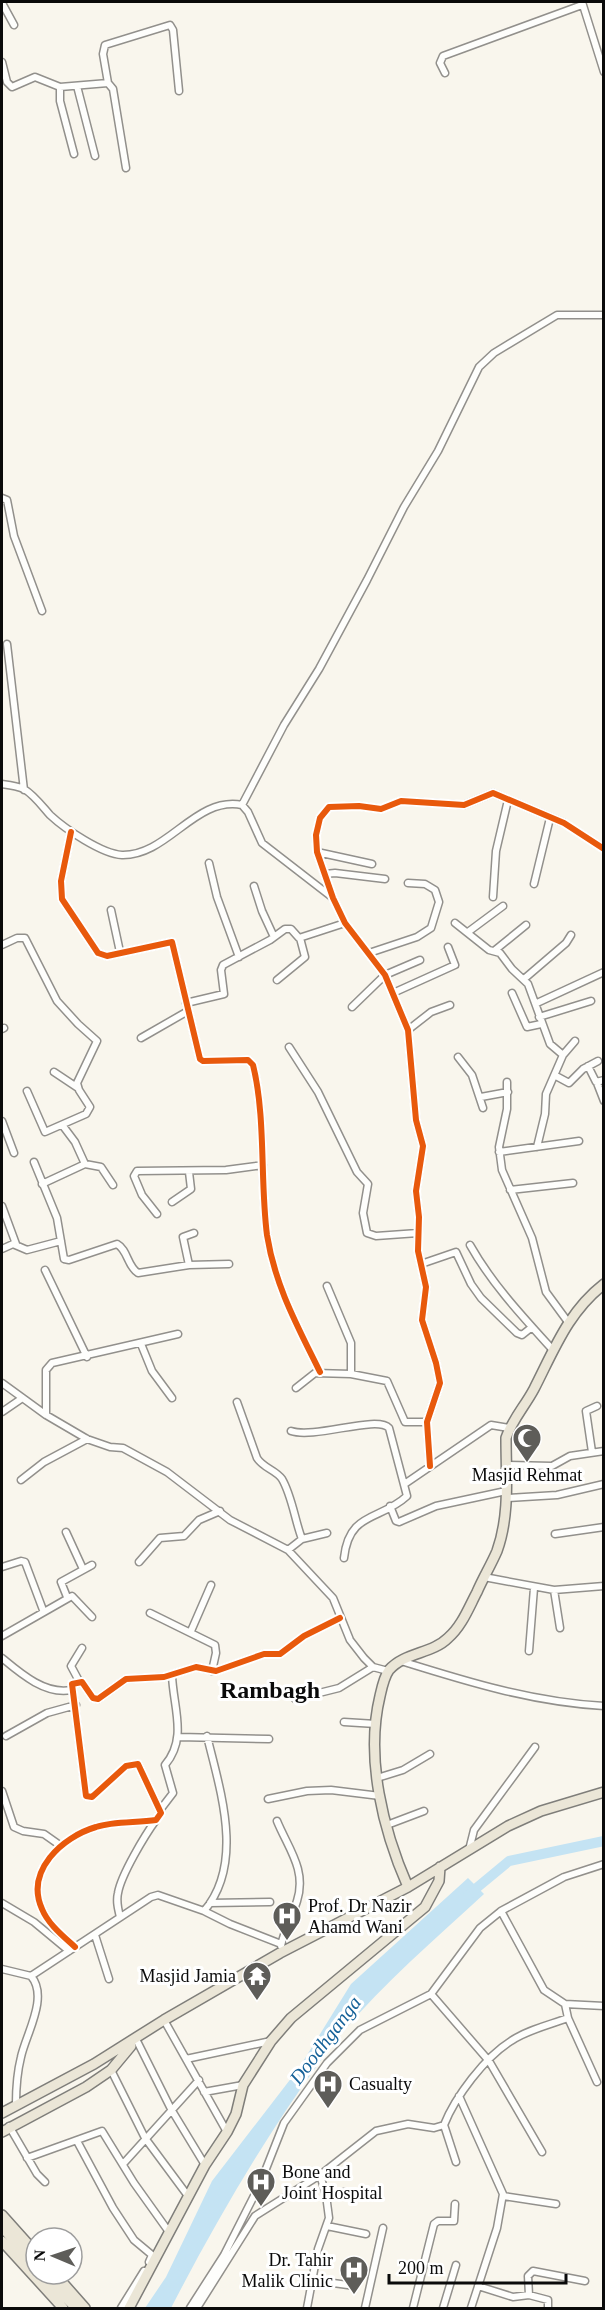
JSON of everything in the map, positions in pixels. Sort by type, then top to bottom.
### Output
[{"type":"main road","points":[[408,1887],[387,1825],[377,1778],[376,1724],[379,1701],[388,1671],[400,1661],[441,1644],[450,1637],[466,1614],[497,1550],[505,1522],[506,1438],[509,1428],[533,1390],[552,1349],[568,1322],[580,1305],[603,1284]]},
{"type":"main road","points":[[2,2113],[81,2076],[94,2064],[280,1949],[408,1887],[508,1826],[541,1811],[603,1792]]},
{"type":"main road","points":[[129,2308],[205,2165],[227,2132],[236,2114],[243,2085],[271,2041],[291,2018],[425,1907],[439,1881],[440,1867]]},
{"type":"main road","points":[[5,2129],[86,2086],[111,2070],[136,2039]]},
{"type":"main road","points":[[2,2119],[16,2107]]},
{"type":"main road","points":[[2,2217],[24,2242]]},
{"type":"main road","points":[[2,2227],[24,2253]]},
{"type":"main road","points":[[2,2241],[63,2308]]},
{"type":"main road","points":[[54,2286],[76,2308]]},
{"type":"main road","points":[[60,2286],[85,2308]]},
{"type":"street","points":[[2,3],[14,25]]},
{"type":"street","points":[[445,73],[440,63],[443,56],[582,3],[603,72]]},
{"type":"street","points":[[126,168],[113,89],[108,83],[103,54],[105,45],[170,25],[173,30],[179,91]]},
{"type":"street","points":[[2,62],[7,82],[12,87],[36,77],[60,87],[108,83]]},
{"type":"street","points":[[77,86],[95,156]]},
{"type":"street","points":[[60,87],[60,101],[74,154]]},
{"type":"street","points":[[242,805],[284,725],[319,669],[404,507],[438,451],[479,367],[494,353],[557,315],[603,315]]},
{"type":"street","points":[[2,498],[7,500],[14,536],[42,611]]},
{"type":"street","points":[[7,644],[24,790]]},
{"type":"street","points":[[2,784],[24,790],[71,832],[105,850],[126,855],[171,836],[213,807],[229,804],[242,805],[249,812],[262,843],[333,898]]},
{"type":"street","points":[[430,1466],[427,1422],[440,1383],[422,1320],[426,1287],[421,1264],[416,1191],[423,1146],[416,1120],[408,1030],[385,975],[345,923],[333,898],[318,852],[316,835],[320,818],[329,807],[359,806],[381,809],[401,801],[464,805],[493,793],[578,831],[603,849]]},
{"type":"street","points":[[493,897],[496,851],[508,800]]},
{"type":"street","points":[[534,884],[550,818]]},
{"type":"street","points":[[71,832],[61,881],[62,898],[98,953],[107,956],[172,942],[201,1060],[248,1060],[253,1065],[267,1235],[276,1277],[292,1319],[320,1372]]},
{"type":"street","points":[[318,852],[372,864]]},
{"type":"street","points":[[209,863],[217,897],[238,957]]},
{"type":"street","points":[[325,874],[335,873],[385,879]]},
{"type":"street","points":[[369,953],[417,937],[431,928],[438,902],[435,890],[424,884],[408,883]]},
{"type":"street","points":[[254,886],[274,937]]},
{"type":"street","points":[[468,932],[503,906]]},
{"type":"street","points":[[111,910],[120,952]]},
{"type":"street","points":[[300,938],[345,923]]},
{"type":"street","points":[[455,923],[489,950],[500,953],[524,980],[537,1003],[540,1021],[550,1044],[562,1055]]},
{"type":"street","points":[[494,951],[526,925]]},
{"type":"street","points":[[186,1003],[224,994],[221,968],[289,928],[300,938],[305,957],[277,980]]},
{"type":"street","points":[[524,980],[567,943],[571,935]]},
{"type":"street","points":[[2,945],[17,938],[25,938],[57,1002],[98,1041],[78,1082],[78,1088]]},
{"type":"street","points":[[393,993],[455,965],[448,947]]},
{"type":"street","points":[[352,1007],[385,975],[420,960]]},
{"type":"street","points":[[537,1003],[603,972]]},
{"type":"street","points":[[512,993],[527,1027],[591,1001]]},
{"type":"street","points":[[408,1030],[431,1012],[450,1005]]},
{"type":"street","points":[[141,1038],[188,1011]]},
{"type":"street","points":[[537,1147],[546,1110],[545,1098],[556,1076],[562,1055],[575,1041]]},
{"type":"street","points":[[289,1047],[323,1100],[354,1167],[368,1184],[363,1213],[367,1233],[376,1236],[418,1233]]},
{"type":"street","points":[[458,1057],[472,1075],[483,1108]]},
{"type":"street","points":[[556,1076],[569,1083],[588,1066],[598,1061]]},
{"type":"street","points":[[588,1066],[600,1082],[603,1101]]},
{"type":"street","points":[[27,1091],[43,1131],[47,1132],[63,1126],[90,1109],[78,1088],[54,1072]]},
{"type":"street","points":[[507,1082],[508,1092],[499,1152],[510,1190],[532,1238],[546,1292],[568,1322]]},
{"type":"street","points":[[481,1097],[508,1092]]},
{"type":"street","points":[[2,1121],[14,1153]]},
{"type":"street","points":[[63,1126],[75,1142],[85,1164]]},
{"type":"street","points":[[499,1152],[579,1141]]},
{"type":"street","points":[[33,1162],[57,1218],[63,1257],[66,1260],[117,1244],[122,1247],[132,1269],[138,1273],[189,1265],[229,1264]]},
{"type":"street","points":[[42,1184],[85,1164],[102,1167],[113,1185]]},
{"type":"street","points":[[157,1214],[142,1195],[135,1173],[189,1172],[263,1165]]},
{"type":"street","points":[[172,1202],[191,1188],[189,1172]]},
{"type":"street","points":[[510,1190],[573,1183]]},
{"type":"street","points":[[2,1206],[16,1244],[27,1250],[61,1241]]},
{"type":"street","points":[[189,1265],[183,1237],[194,1233]]},
{"type":"street","points":[[2,1249],[16,1244]]},
{"type":"street","points":[[470,1245],[482,1267],[552,1349]]},
{"type":"street","points":[[421,1264],[456,1252],[471,1284],[519,1335],[532,1327]]},
{"type":"street","points":[[45,1270],[87,1357]]},
{"type":"street","points":[[327,1286],[351,1343],[351,1374]]},
{"type":"street","points":[[46,1415],[46,1367],[52,1363],[87,1357],[178,1334]]},
{"type":"street","points":[[141,1344],[152,1371],[172,1398]]},
{"type":"street","points":[[296,1388],[310,1375],[320,1372],[351,1374],[387,1381],[405,1422],[427,1422]]},
{"type":"street","points":[[2,1383],[21,1399],[87,1439],[110,1447],[123,1448],[167,1472],[230,1520],[288,1550],[333,1598],[350,1640],[373,1667],[388,1671]]},
{"type":"street","points":[[2,1412],[21,1399]]},
{"type":"street","points":[[237,1401],[257,1458],[284,1483],[302,1539]]},
{"type":"street","points":[[592,1452],[586,1411],[597,1406]]},
{"type":"street","points":[[291,1431],[306,1434],[384,1424],[392,1436],[406,1483],[407,1496],[356,1524],[347,1542],[344,1558]]},
{"type":"street","points":[[406,1483],[491,1425],[509,1428]]},
{"type":"street","points":[[21,1480],[44,1462],[87,1439]]},
{"type":"street","points":[[506,1465],[556,1466],[570,1456],[603,1451]]},
{"type":"street","points":[[390,1506],[396,1521],[399,1522],[427,1509],[506,1494],[557,1495],[603,1484]]},
{"type":"street","points":[[139,1562],[160,1538],[184,1536],[198,1520],[220,1511]]},
{"type":"street","points":[[555,1534],[603,1527]]},
{"type":"street","points":[[66,1532],[83,1569]]},
{"type":"street","points":[[288,1550],[302,1539],[327,1533]]},
{"type":"street","points":[[2,1567],[21,1561],[25,1562],[43,1610]]},
{"type":"street","points":[[67,1597],[61,1582],[93,1564]]},
{"type":"street","points":[[484,1576],[534,1588],[554,1590],[603,1586]]},
{"type":"street","points":[[191,1631],[212,1586]]},
{"type":"street","points":[[529,1651],[534,1588]]},
{"type":"street","points":[[554,1590],[560,1628]]},
{"type":"street","points":[[2,1636],[67,1597],[76,1598],[92,1617]]},
{"type":"street","points":[[150,1613],[191,1631],[215,1645],[216,1653],[212,1671]]},
{"type":"street","points":[[82,1648],[71,1666],[79,1681],[93,1698],[98,1699],[126,1679],[172,1675],[196,1667],[212,1671],[264,1654],[282,1653],[304,1636],[340,1618]]},
{"type":"street","points":[[2,1658],[49,1689],[61,1692],[71,1690]]},
{"type":"street","points":[[400,1661],[494,1689],[557,1702],[603,1706]]},
{"type":"street","points":[[295,1699],[339,1689],[373,1667]]},
{"type":"street","points":[[160,1810],[173,1792],[165,1765],[173,1756],[179,1737],[172,1675]]},
{"type":"street","points":[[79,1681],[72,1684],[71,1690],[76,1705],[86,1796],[92,1797],[110,1778],[134,1763],[143,1771],[160,1810],[161,1816],[143,1839],[119,1888],[117,1905],[120,1917]]},
{"type":"street","points":[[6,1736],[47,1713],[76,1705]]},
{"type":"street","points":[[344,1722],[376,1724]]},
{"type":"street","points":[[204,1911],[210,1903],[224,1865],[227,1845],[219,1790],[207,1736]]},
{"type":"street","points":[[179,1737],[269,1739]]},
{"type":"street","points":[[469,1850],[474,1830],[535,1746]]},
{"type":"street","points":[[377,1778],[403,1770],[430,1754]]},
{"type":"street","points":[[268,1799],[307,1791],[331,1790],[380,1796]]},
{"type":"street","points":[[2,1791],[9,1818],[14,1827],[44,1834],[62,1846]]},
{"type":"street","points":[[387,1825],[424,1811]]},
{"type":"street","points":[[2,1820],[9,1818]]},
{"type":"street","points":[[75,1947],[45,1916],[38,1898],[39,1872],[62,1846],[99,1826],[156,1820]]},
{"type":"street","points":[[31,1976],[120,1917],[158,1895],[204,1911],[280,1949],[298,1899],[299,1869],[277,1821]]},
{"type":"street","points":[[190,2308],[224,2255],[260,2184],[284,2123],[303,2093],[360,2030],[431,1994],[480,1928],[501,1911],[564,1877],[603,1864]]},
{"type":"street","points":[[210,1903],[270,1902]]},
{"type":"street","points":[[2,1903],[34,1922],[69,1951]]},
{"type":"street","points":[[501,1911],[537,1981],[552,1996],[565,2004],[603,2006]]},
{"type":"street","points":[[95,1935],[109,1979]]},
{"type":"street","points":[[2,1969],[31,1976],[37,1986],[35,2012],[20,2059],[16,2107]]},
{"type":"street","points":[[431,1994],[489,2061],[542,2152]]},
{"type":"street","points":[[565,2004],[568,2018],[597,2082]]},
{"type":"street","points":[[456,2162],[444,2125],[459,2096],[489,2061],[517,2038],[568,2018]]},
{"type":"street","points":[[164,2020],[227,2132]]},
{"type":"street","points":[[136,2039],[171,2109],[205,2165]]},
{"type":"street","points":[[186,2060],[271,2041]]},
{"type":"street","points":[[111,2070],[144,2138],[188,2196]]},
{"type":"street","points":[[123,2164],[144,2138],[199,2080]]},
{"type":"street","points":[[204,2092],[243,2085]]},
{"type":"street","points":[[459,2096],[503,2189],[497,2228],[471,2308]]},
{"type":"street","points":[[197,2308],[255,2216],[320,2175],[376,2131],[408,2124],[434,2128],[444,2125]]},
{"type":"street","points":[[5,2129],[45,2182]]},
{"type":"street","points":[[27,2158],[102,2131],[169,2232]]},
{"type":"street","points":[[77,2141],[112,2208],[134,2240],[152,2256],[121,2308]]},
{"type":"street","points":[[307,2308],[318,2249],[327,2226],[326,2196],[320,2175]]},
{"type":"street","points":[[326,2196],[345,2192]]},
{"type":"street","points":[[503,2196],[556,2204]]},
{"type":"street","points":[[413,2308],[434,2224],[438,2221],[454,2221],[455,2204]]},
{"type":"street","points":[[327,2226],[366,2234]]},
{"type":"street","points":[[365,2308],[384,2228]]},
{"type":"street","points":[[443,2308],[456,2265]]},
{"type":"street","points":[[529,2295],[528,2276],[533,2271],[585,2282]]},
{"type":"street","points":[[311,2280],[355,2286]]},
{"type":"street","points":[[478,2286],[513,2297],[529,2295],[548,2300],[548,2308]]},
{"type":"water","points":[[468,1878],[484,1894],[400,1971],[360,2012],[324,2056],[262,2148],[224,2211],[171,2308],[145,2308],[166,2277],[212,2181],[299,2068],[351,1984]]},
{"type":"waterway","name":"Doodhganga","points":[[468,1895],[509,1861],[604,1841]]},
{"type":"cycle path","points":[[430,1466],[427,1422],[440,1383],[422,1320],[426,1287],[418,1251],[419,1217],[416,1191],[423,1146],[416,1120],[408,1030],[385,975],[345,923],[333,898],[317,852],[316,835],[320,818],[329,807],[359,806],[381,809],[401,801],[464,805],[493,793],[564,823],[604,849]]},
{"type":"cycle path","points":[[71,832],[61,881],[62,899],[98,953],[107,956],[172,942],[200,1059],[203,1061],[248,1060],[253,1065],[260,1106],[265,1215],[271,1254],[288,1306],[320,1372]]},
{"type":"cycle path","points":[[75,1947],[48,1920],[38,1895],[38,1882],[50,1858],[59,1847],[83,1832],[110,1824],[156,1820],[161,1813],[138,1764],[126,1766],[92,1797],[86,1796],[72,1684],[82,1682],[93,1698],[98,1699],[126,1679],[164,1677],[196,1667],[216,1671],[264,1654],[280,1654],[304,1636],[340,1618]]},
{"type":"place","name":"Masjid Rehmat","points":[[527,1464]]},
{"type":"place","name":"Prof. Dr Nazir Ahamd Wani","points":[[287,1942]]},
{"type":"place","name":"Masjid Jamia","points":[[257,2002]]},
{"type":"place","name":"Casualty","points":[[328,2110]]},
{"type":"place","name":"Bone and Joint Hospital","points":[[261,2208]]},
{"type":"place","name":"Dr. Tahir Malik Clinic","points":[[354,2296]]},
{"type":"district","name":"Rambagh","points":[[270,1690]]}]
